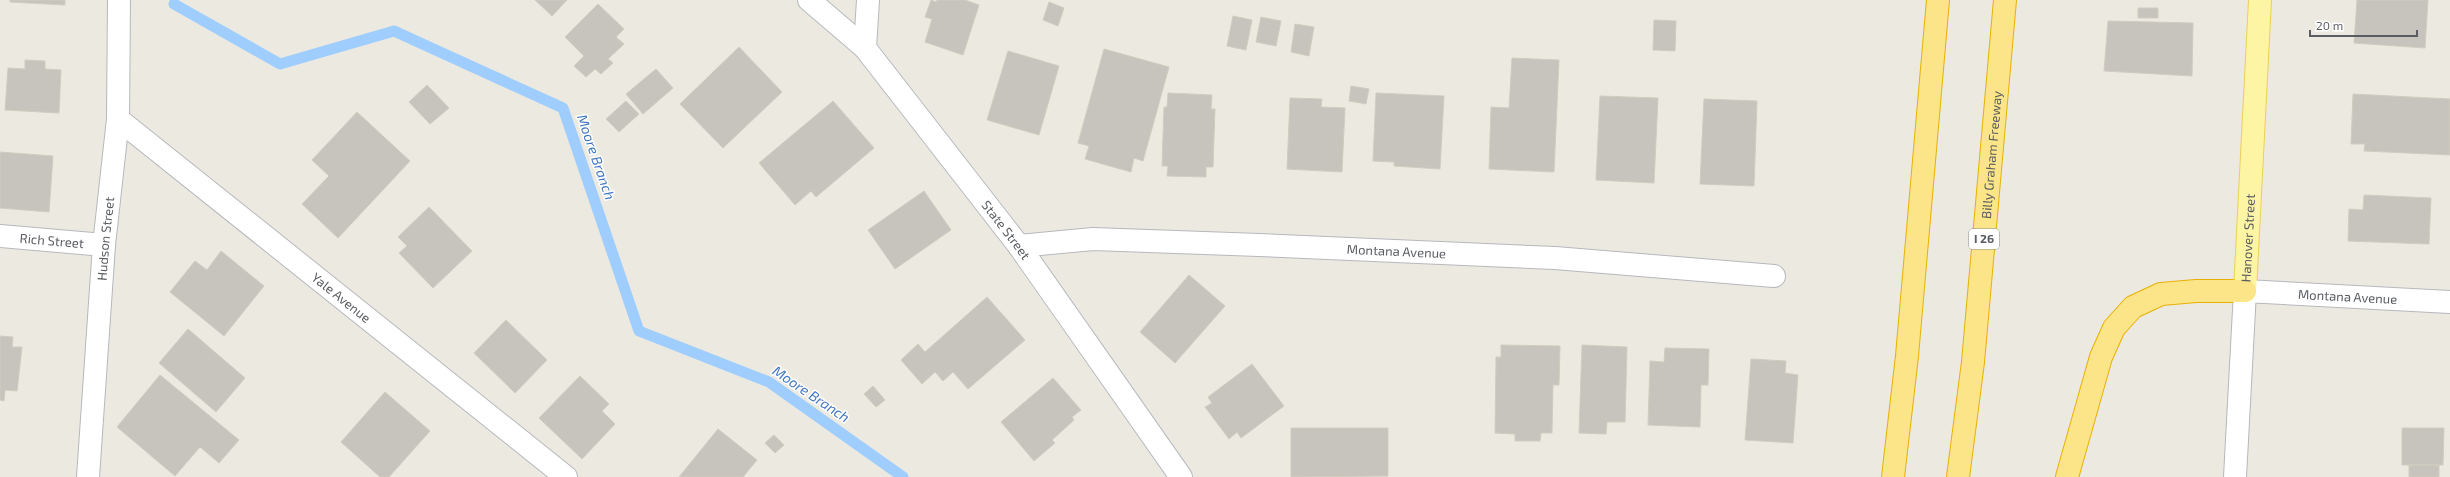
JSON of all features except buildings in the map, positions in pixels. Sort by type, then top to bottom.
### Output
[{"type":"highway","name":"Billy Graham Freeway","points":[[1958,477],[1973,354],[2005,0]]},
{"type":"highway","points":[[1893,477],[1907,356],[1935,6]]},
{"type":"highway","points":[[2067,477],[2101,357],[2114,328],[2123,317],[2133,307],[2161,294],[2196,291],[2245,291]]},
{"type":"main road","name":"Hanover Street","points":[[2245,291],[2260,0]]},
{"type":"street","name":"Hudson Street","points":[[88,477],[104,245],[118,118],[119,0]]},
{"type":"street","name":"State Street","points":[[810,0],[865,48],[1019,246],[1181,477]]},
{"type":"street","points":[[865,48],[868,0]]},
{"type":"street","name":"Yale Avenue","points":[[118,118],[566,477]]},
{"type":"street","name":"Rich Street","points":[[0,236],[104,245]]},
{"type":"street","name":"Montana Avenue","points":[[1019,246],[1094,239],[1259,245],[1555,258],[1774,276]]},
{"type":"street","name":"Montana Avenue","points":[[2245,291],[2450,302]]},
{"type":"street","name":"Hanover Street","points":[[2235,477],[2245,291]]},
{"type":"waterway","name":"Moore Branch","points":[[174,4],[280,64],[394,31],[563,108],[639,331],[769,382],[903,477]]}]
